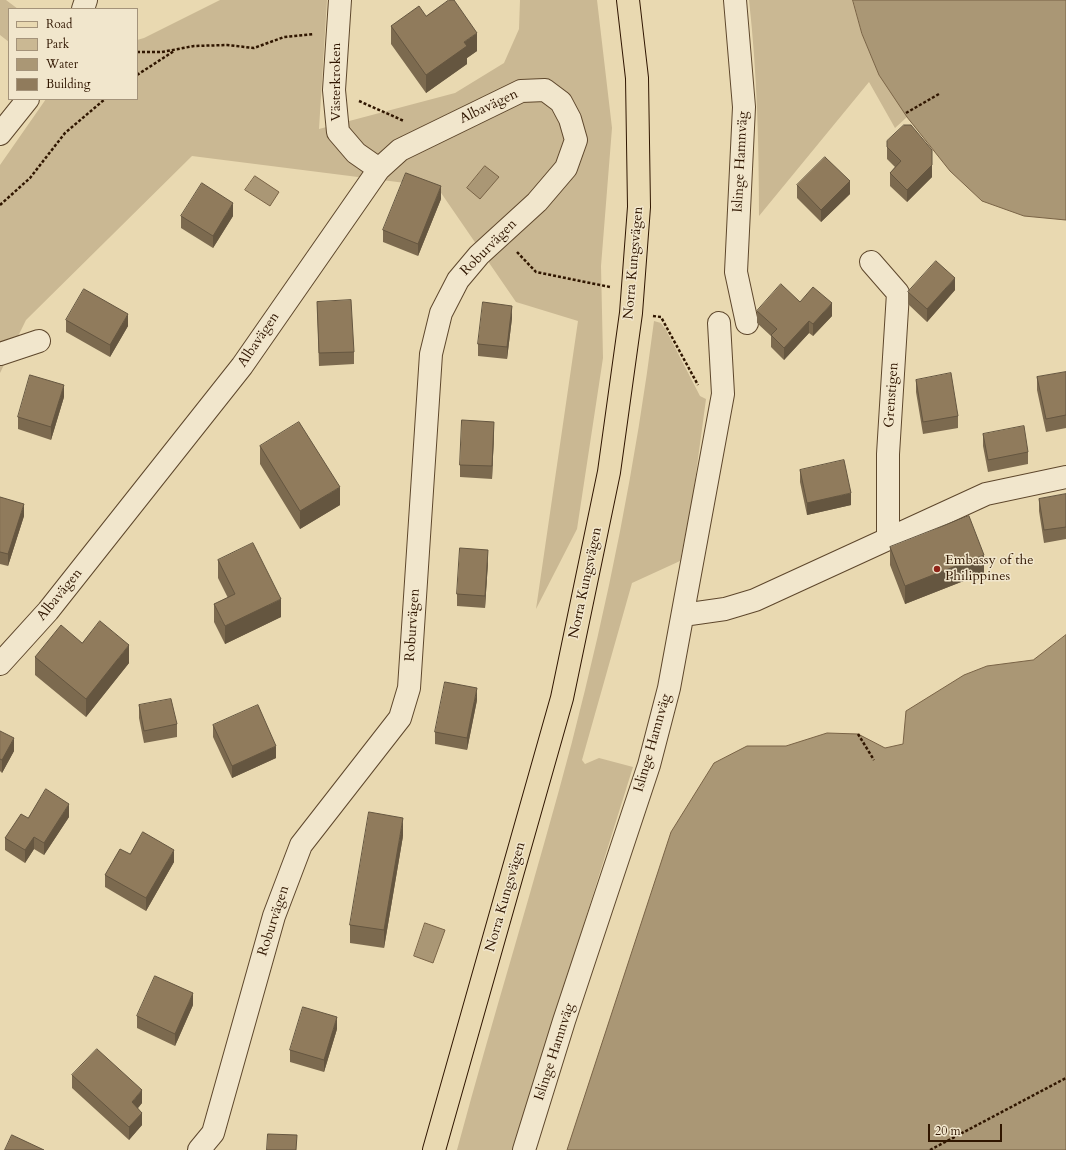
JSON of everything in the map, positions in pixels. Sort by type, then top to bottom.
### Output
[{"type":"main road","name":"Norra Kungsvägen","points":[[434,1150],[562,698],[610,472],[631,313],[639,207],[637,78],[628,0]]},
{"type":"street","name":"Västerkroken","points":[[340,0],[334,90],[338,132],[356,153],[379,169]]},
{"type":"street","name":"Islinge Hamnväg","points":[[735,0],[744,107],[736,272],[747,324]]},
{"type":"street","name":"Albavägen","points":[[0,664],[48,611],[242,366],[379,169],[400,150],[521,91],[545,90],[561,102]]},
{"type":"street","points":[[0,134],[27,100]]},
{"type":"street","name":"Roburvägen","points":[[199,1150],[213,1133],[274,916],[301,845],[400,718],[409,688],[431,354],[441,313],[458,280],[479,255],[502,236],[537,202],[566,168],[576,140],[570,119],[561,102]]},
{"type":"street","name":"Grenstigen","points":[[871,262],[898,293],[888,454],[888,538]]},
{"type":"street","name":"Islinge Hamnväg","points":[[524,1150],[564,1021],[649,765],[669,688],[723,394],[719,323]]},
{"type":"street","points":[[0,354],[39,340]]},
{"type":"street","points":[[683,614],[725,609],[755,600],[986,494],[1066,477]]},
{"type":"path","points":[[138,52],[162,52],[194,46],[227,45],[254,48],[284,37],[337,33]]},
{"type":"path","points":[[138,73],[176,49]]},
{"type":"path","points":[[334,90],[432,134]]},
{"type":"path","points":[[906,113],[939,94]]},
{"type":"path","points":[[0,205],[30,178],[65,133],[104,100]]},
{"type":"path","points":[[502,236],[536,272],[611,287],[614,312],[661,317],[700,390],[723,394]]},
{"type":"path","points":[[858,734],[874,760]]},
{"type":"path","points":[[930,1150],[1066,1078]]},
{"type":"green space","points":[[0,0],[6,0],[17,8],[8,8],[8,41],[0,35]]},
{"type":"green space","points":[[220,0],[327,0],[319,129],[455,93],[504,63],[519,29],[520,0],[597,0],[612,128],[601,266],[603,358],[577,529],[536,609],[578,321],[516,302],[437,187],[192,156],[26,320],[0,373],[0,165],[45,100],[138,100],[138,40]]},
{"type":"green space","points":[[749,0],[853,0],[862,34],[879,75],[907,117],[895,128],[869,82],[759,216],[757,108]]},
{"type":"green space","points":[[654,321],[661,323],[666,330],[700,396],[706,399],[693,496],[680,561],[632,583],[582,760],[585,764],[599,758],[633,767],[513,1150],[457,1150],[530,895],[585,690],[609,585],[630,480]]},
{"type":"water","points":[[853,0],[1066,0],[1066,220],[1024,216],[982,201],[950,171],[907,117],[879,75],[862,34]]},
{"type":"water","points":[[485,166],[499,177],[480,199],[467,188]]},
{"type":"water","points":[[255,176],[279,192],[270,206],[245,190]]},
{"type":"water","points":[[1066,635],[1066,1150],[567,1150],[671,832],[714,763],[747,746],[786,746],[827,733],[858,734],[885,748],[903,744],[906,711],[964,675],[987,666],[1033,660]]},
{"type":"water","points":[[425,923],[445,930],[433,963],[414,956]]},
{"type":"building","points":[[449,0],[454,0],[477,33],[464,42],[467,46],[426,75],[391,26],[419,6],[426,16]]},
{"type":"building","points":[[904,125],[911,125],[932,150],[932,165],[907,190],[890,173],[901,161],[887,147],[887,141]]},
{"type":"building","points":[[825,157],[850,181],[821,210],[797,185]]},
{"type":"building","points":[[406,173],[441,186],[418,244],[383,230]]},
{"type":"building","points":[[202,183],[233,203],[213,236],[181,216]]},
{"type":"building","points":[[936,261],[955,278],[927,309],[908,292]]},
{"type":"building","points":[[781,284],[800,302],[813,287],[832,303],[813,324],[809,321],[784,348],[771,335],[777,329],[757,311]]},
{"type":"building","points":[[84,289],[128,314],[110,345],[66,320]]},
{"type":"building","points":[[351,300],[354,352],[319,353],[317,302]]},
{"type":"building","points":[[483,302],[512,306],[507,347],[478,344]]},
{"type":"building","points":[[1066,372],[1066,415],[1046,419],[1037,377]]},
{"type":"building","points":[[951,373],[958,416],[923,422],[916,380]]},
{"type":"building","points":[[30,375],[64,385],[51,427],[18,417]]},
{"type":"building","points":[[462,420],[494,422],[492,466],[460,465]]},
{"type":"building","points":[[299,422],[340,487],[300,511],[260,446]]},
{"type":"building","points":[[1024,426],[1028,452],[988,460],[983,434]]},
{"type":"building","points":[[844,460],[851,493],[807,503],[800,470]]},
{"type":"building","points":[[1066,494],[1066,527],[1044,530],[1039,499]]},
{"type":"building","points":[[0,497],[24,504],[8,554],[0,552]]},
{"type":"building","points":[[969,516],[984,555],[905,586],[890,547]]},
{"type":"building","points":[[253,543],[281,599],[225,626],[214,604],[235,594],[218,560]]},
{"type":"building","points":[[460,548],[488,550],[485,596],[457,594]]},
{"type":"building","points":[[100,621],[129,645],[86,699],[35,657],[61,625],[82,643]]},
{"type":"building","points":[[445,682],[477,688],[467,738],[435,732]]},
{"type":"building","points":[[171,699],[177,724],[144,731],[139,705]]},
{"type":"building","points":[[258,705],[276,746],[232,766],[213,725]]},
{"type":"building","points":[[0,731],[14,738],[2,760],[0,759]]},
{"type":"building","points":[[46,789],[69,804],[44,843],[34,837],[25,850],[5,838],[21,814],[28,818]]},
{"type":"building","points":[[369,812],[403,818],[384,930],[350,925]]},
{"type":"building","points":[[143,832],[174,850],[146,898],[105,875],[120,849],[130,854]]},
{"type":"building","points":[[155,976],[193,993],[175,1034],[137,1016]]},
{"type":"building","points":[[303,1007],[337,1017],[324,1060],[290,1050]]},
{"type":"building","points":[[97,1049],[142,1090],[132,1102],[142,1113],[129,1127],[72,1075]]},
{"type":"building","points":[[268,1134],[297,1135],[296,1150],[267,1150]]},
{"type":"building","points":[[12,1135],[44,1150],[5,1150]]},
{"type":"place","name":"Embassy of the Philippines","points":[[937,569]]}]
